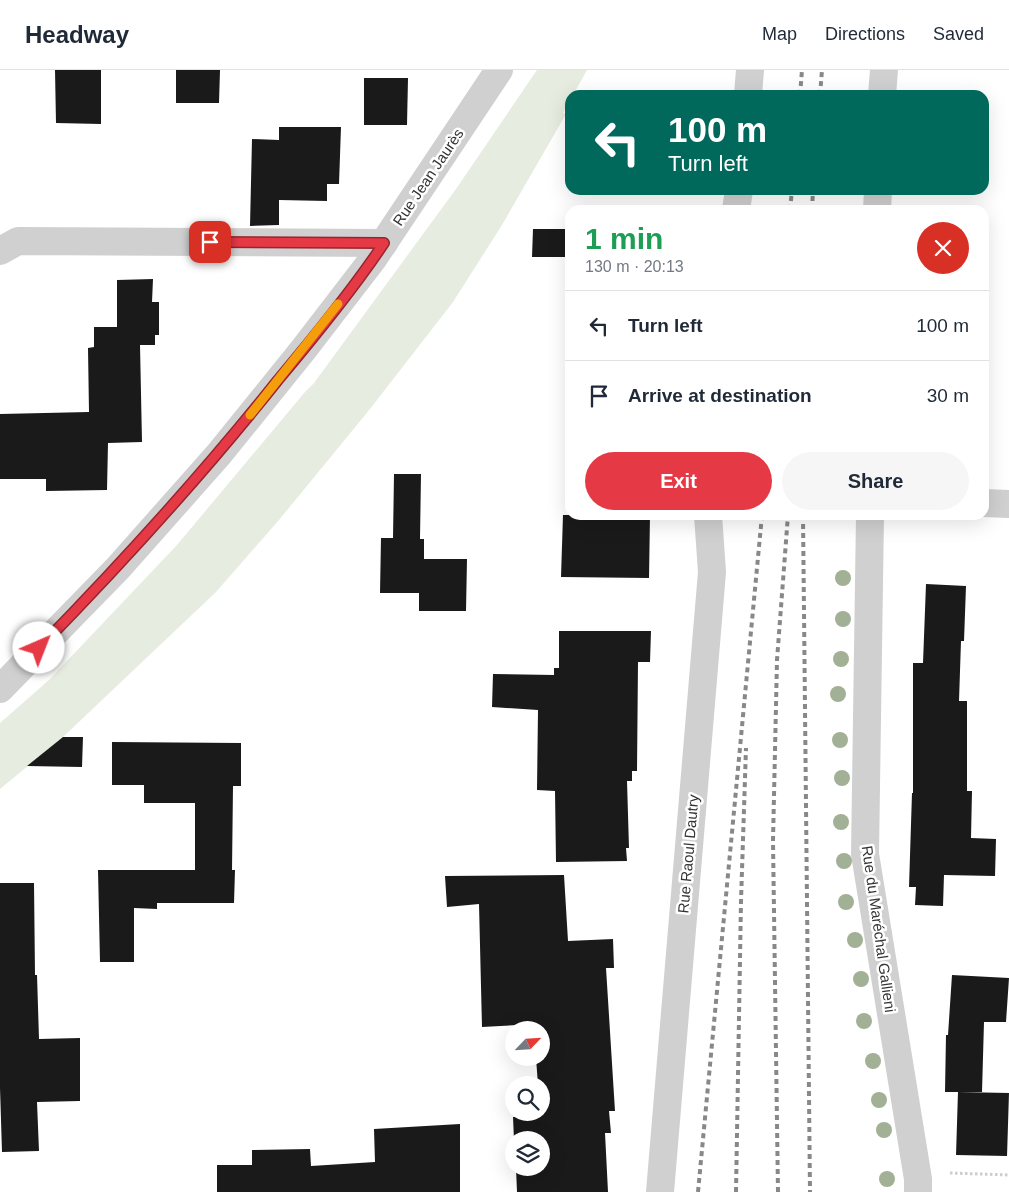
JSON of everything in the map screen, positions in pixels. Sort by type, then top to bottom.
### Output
[{"type":"street","name":"Rue Jean Jaurès","points":[[0,689],[118,568],[219,454],[303,350],[384,243],[499,70]]},
{"type":"street","points":[[748,90],[750,70]]},
{"type":"street","points":[[882,90],[884,70]]},
{"type":"street","points":[[0,251],[18,241],[384,243]]},
{"type":"street","points":[[989,504],[1009,504]]},
{"type":"street","name":"Rue Raoul Dautry","points":[[660,1192],[712,572],[708,520]]},
{"type":"street","name":"Rue du Maréchal Gallieni","points":[[870,520],[865,854],[916,1169],[918,1192]]},
{"type":"path","points":[[941,1172],[1009,1175]]},
{"type":"shaded area","points":[[537,70],[587,70],[576,90],[565,90],[565,109],[563,113],[565,116],[502,225],[453,302],[370,409],[279,520],[216,592],[63,737],[0,789],[0,723],[49,680],[177,545],[314,383],[456,189]]},
{"type":"building","points":[[55,70],[101,70],[101,124],[56,123]]},
{"type":"building","points":[[176,70],[220,70],[219,103],[176,103]]},
{"type":"building","points":[[364,78],[408,78],[407,125],[364,125]]},
{"type":"building","points":[[279,127],[341,127],[339,184],[327,184],[327,201],[279,200],[279,225],[250,226],[252,139],[279,140]]},
{"type":"building","points":[[533,229],[565,229],[565,257],[532,257]]},
{"type":"building","points":[[153,279],[152,302],[159,302],[159,335],[155,335],[155,345],[140,345],[142,442],[108,443],[107,490],[46,491],[46,479],[0,479],[0,414],[89,412],[88,348],[94,347],[94,327],[117,327],[117,280]]},
{"type":"building","points":[[394,474],[421,474],[420,539],[424,539],[424,559],[467,559],[466,611],[419,611],[419,593],[380,593],[381,538],[393,538]]},
{"type":"building","points":[[563,515],[565,515],[565,520],[650,520],[649,578],[561,577]]},
{"type":"building","points":[[926,584],[966,586],[964,641],[961,641],[959,701],[967,701],[967,791],[972,791],[971,838],[996,839],[995,876],[944,875],[943,906],[915,905],[916,887],[909,887],[913,793],[913,663],[923,663]]},
{"type":"building","points":[[559,631],[651,631],[650,662],[638,662],[637,771],[632,771],[632,781],[627,781],[629,848],[626,848],[627,861],[556,862],[555,791],[537,790],[538,710],[492,707],[493,674],[554,675],[554,668],[559,668]]},
{"type":"building","points":[[63,737],[83,737],[82,767],[27,766]]},
{"type":"building","points":[[112,742],[241,743],[241,786],[233,786],[232,870],[235,870],[234,903],[157,903],[157,909],[134,908],[134,962],[100,962],[98,870],[195,870],[195,803],[144,803],[144,785],[112,785]]},
{"type":"building","points":[[564,875],[568,941],[613,939],[614,968],[606,968],[615,1111],[609,1111],[611,1133],[605,1133],[608,1192],[517,1192],[516,1176],[550,1176],[550,1131],[514,1131],[513,1121],[550,1121],[550,1076],[537,1076],[537,1066],[550,1066],[550,1021],[505,1021],[505,1026],[482,1027],[479,904],[447,907],[445,876]]},
{"type":"building","points":[[0,883],[34,883],[35,975],[37,975],[39,1039],[80,1038],[80,1101],[37,1102],[39,1151],[2,1152],[0,1088]]},
{"type":"building","points":[[952,975],[1009,978],[1006,1022],[984,1022],[982,1092],[945,1092],[946,1035],[948,1035]]},
{"type":"building","points":[[958,1092],[1009,1093],[1007,1156],[956,1155]]},
{"type":"building","points":[[460,1124],[460,1192],[217,1192],[217,1165],[252,1165],[252,1150],[310,1149],[311,1166],[375,1162],[374,1129]]},
{"type":"railway","points":[[800,90],[802,70]]},
{"type":"railway","points":[[820,90],[822,70]]},
{"type":"railway","points":[[790,205],[792,195]]},
{"type":"railway","points":[[812,205],[813,195]]},
{"type":"railway","points":[[698,1192],[762,520]]},
{"type":"railway","points":[[778,1192],[773,841],[777,660],[788,520]]},
{"type":"railway","points":[[803,520],[810,1192]]},
{"type":"railway","points":[[736,1192],[741,901],[746,748]]},
{"type":"slow traffic","points":[[250,415],[338,304]]},
{"type":"route","points":[[39,648],[118,568],[219,454],[303,350],[384,243],[210,242]]}]
